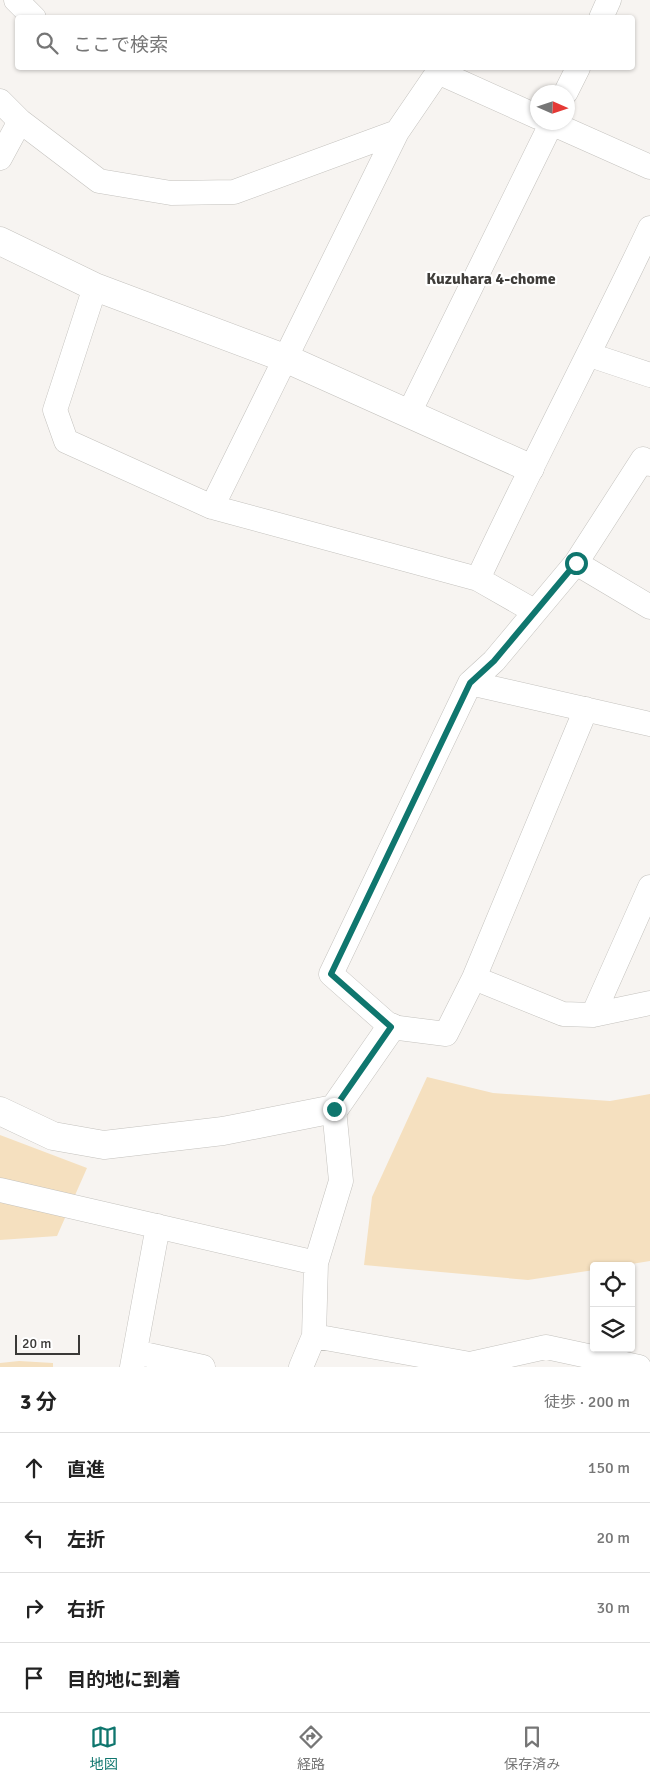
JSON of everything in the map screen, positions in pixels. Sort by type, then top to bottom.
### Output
[{"type":"street","points":[[16,0],[31,15]]},
{"type":"street","points":[[602,15],[610,0]]},
{"type":"street","points":[[570,85],[577,70]]},
{"type":"street","points":[[212,507],[287,359],[397,132],[438,72],[530,113]]},
{"type":"street","points":[[0,101],[20,121],[99,181],[171,193],[234,192],[397,132]]},
{"type":"street","points":[[0,158],[20,121]]},
{"type":"street","points":[[409,413],[544,130]]},
{"type":"street","points":[[568,130],[650,167]]},
{"type":"street","points":[[478,579],[530,468],[590,355],[650,228]]},
{"type":"street","points":[[0,241],[95,287],[287,359],[530,468]]},
{"type":"street","points":[[95,287],[55,410],[66,441],[212,507],[478,579],[534,611]]},
{"type":"street","points":[[590,355],[650,375]]},
{"type":"street","points":[[586,709],[474,978],[446,1034],[391,1027],[331,974],[470,683],[494,661],[576,563],[643,459],[650,464]]},
{"type":"street","points":[[576,563],[650,606]]},
{"type":"street","points":[[470,683],[650,724]]},
{"type":"street","points":[[593,1015],[650,887]]},
{"type":"street","points":[[474,978],[563,1014],[593,1015],[650,1003]]},
{"type":"street","points":[[301,1367],[314,1336],[316,1263],[341,1180],[334,1109],[391,1027]]},
{"type":"street","points":[[0,1111],[53,1136],[104,1145],[223,1131],[334,1109]]},
{"type":"street","points":[[0,1190],[316,1263]]},
{"type":"street","points":[[158,1226],[133,1360],[203,1367]]},
{"type":"street","points":[[314,1336],[470,1364],[546,1347],[625,1366]]},
{"type":"shaded area","points":[[427,1077],[493,1093],[610,1101],[650,1094],[650,1261],[635,1263],[590,1262],[590,1271],[528,1280],[364,1265],[372,1197]]},
{"type":"shaded area","points":[[0,1135],[87,1168],[57,1236],[0,1240]]},
{"type":"shaded area","points":[[19,1361],[53,1363],[53,1367],[0,1367],[0,1363]]},
{"type":"district","name":"Kuzuhara 4-chome","points":[[491,278]]},
{"type":"route","points":[[334,1109],[391,1027],[331,974],[470,683],[494,661],[576,563]]}]
